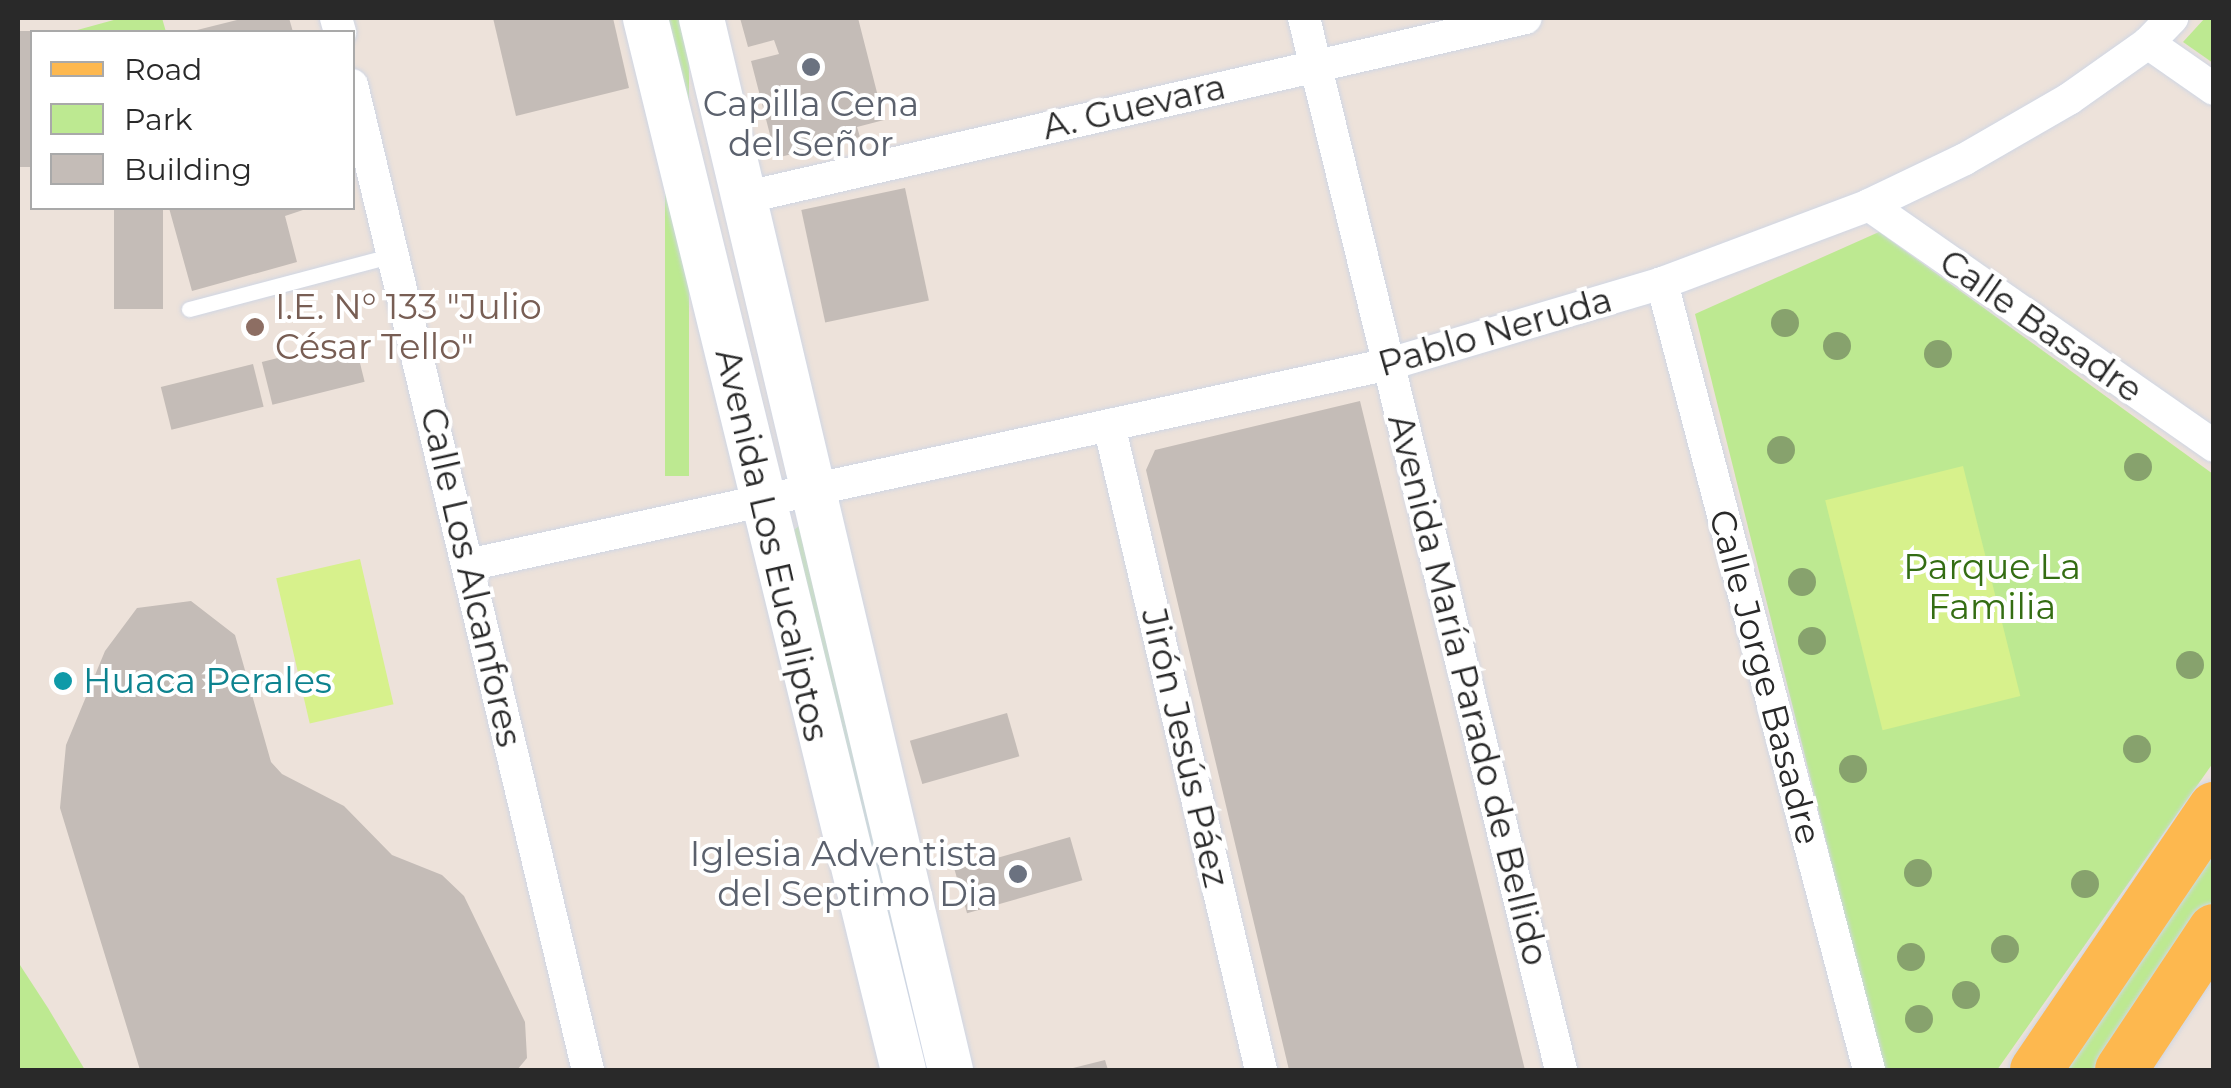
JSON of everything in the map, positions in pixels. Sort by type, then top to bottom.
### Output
[{"type":"main road","name":"Avenida Los Eucaliptos","points":[[644,18],[903,1070]]},
{"type":"main road","name":"Avenida Los Eucaliptos","points":[[701,18],[816,488],[950,1070]]},
{"type":"main road","points":[[2036,1070],[2214,808]]},
{"type":"main road","points":[[2128,1067],[2214,930]]},
{"type":"street","name":"Avenida María Parado de Bellido","points":[[1304,18],[1561,1070]]},
{"type":"street","name":"A. Guevara","points":[[742,198],[1526,18]]},
{"type":"street","name":"Pablo Neruda","points":[[468,566],[1389,364],[1662,284],[1870,205],[2054,108],[2148,43],[2172,18]]},
{"type":"street","points":[[2148,43],[2214,89]]},
{"type":"street","name":"Calle Los Alcanfores","points":[[355,96],[588,1070]]},
{"type":"street","name":"Calle Basadre","points":[[1870,205],[2214,446]]},
{"type":"street","name":"Calle Jorge Basadre","points":[[1662,284],[1869,1070]]},
{"type":"street","name":"Jirón Jesús Páez","points":[[1109,425],[1261,1070]]},
{"type":"lane","points":[[189,308],[394,254]]},
{"type":"green space","points":[[121,18],[162,18],[165,30],[77,30]]},
{"type":"green space","points":[[665,18],[689,18],[689,476],[665,476]]},
{"type":"green space","points":[[2205,18],[2213,18],[2213,63],[2183,42]]},
{"type":"green space","name":"Parque La Familia","points":[[1879,232],[2213,474],[2213,763],[1997,1070],[1883,1070],[1695,314]]},
{"type":"green space","points":[[1963,466],[2020,696],[1883,730],[1825,500]]},
{"type":"green space","points":[[801,524],[938,1070],[921,1070],[793,531]]},
{"type":"green space","points":[[360,559],[394,704],[310,724],[276,578]]},
{"type":"green space","points":[[2213,845],[2213,906],[2103,1070],[2062,1070]]},
{"type":"green space","points":[[18,962],[48,1008],[85,1070],[18,1070]]},
{"type":"building","points":[[245,18],[289,18],[292,30],[197,30]]},
{"type":"building","points":[[493,18],[613,18],[629,88],[516,116]]},
{"type":"building","points":[[740,18],[858,18],[884,120],[857,127],[860,137],[776,158],[751,61],[779,54],[774,40],[748,47]]},
{"type":"building","points":[[18,31],[30,31],[30,167],[18,167]]},
{"type":"building","points":[[905,188],[929,300],[825,323],[801,210]]},
{"type":"building","points":[[114,210],[163,210],[163,309],[114,309]]},
{"type":"building","points":[[170,210],[303,210],[285,216],[297,262],[192,291]]},
{"type":"building","points":[[354,339],[365,382],[272,405],[262,362]]},
{"type":"building","points":[[253,364],[264,407],[171,430],[161,387]]},
{"type":"building","points":[[1360,401],[1525,1070],[1289,1070],[1146,470],[1155,450]]},
{"type":"building","points":[[191,601],[235,635],[271,762],[282,774],[344,806],[392,855],[442,875],[464,896],[525,1022],[527,1058],[517,1070],[140,1070],[60,808],[66,745],[105,651],[137,608]]},
{"type":"building","points":[[1007,713],[1019,756],[922,784],[910,741]]},
{"type":"building","name":"Iglesia Adventista del Septimo Dia","points":[[1070,837],[1082,880],[967,913],[955,870]]},
{"type":"building","points":[[1105,1060],[1108,1070],[1069,1070],[1069,1069]]},
{"type":"place","name":"Capilla Cena del Señor","points":[[811,67]]},
{"type":"place","name":"I.E. N° 133 \"Julio César Tello\"","points":[[255,327]]},
{"type":"place","name":"Huaca Perales","points":[[63,681]]},
{"type":"place","name":"Iglesia Adventista del Septimo Dia","points":[[1018,874]]}]
